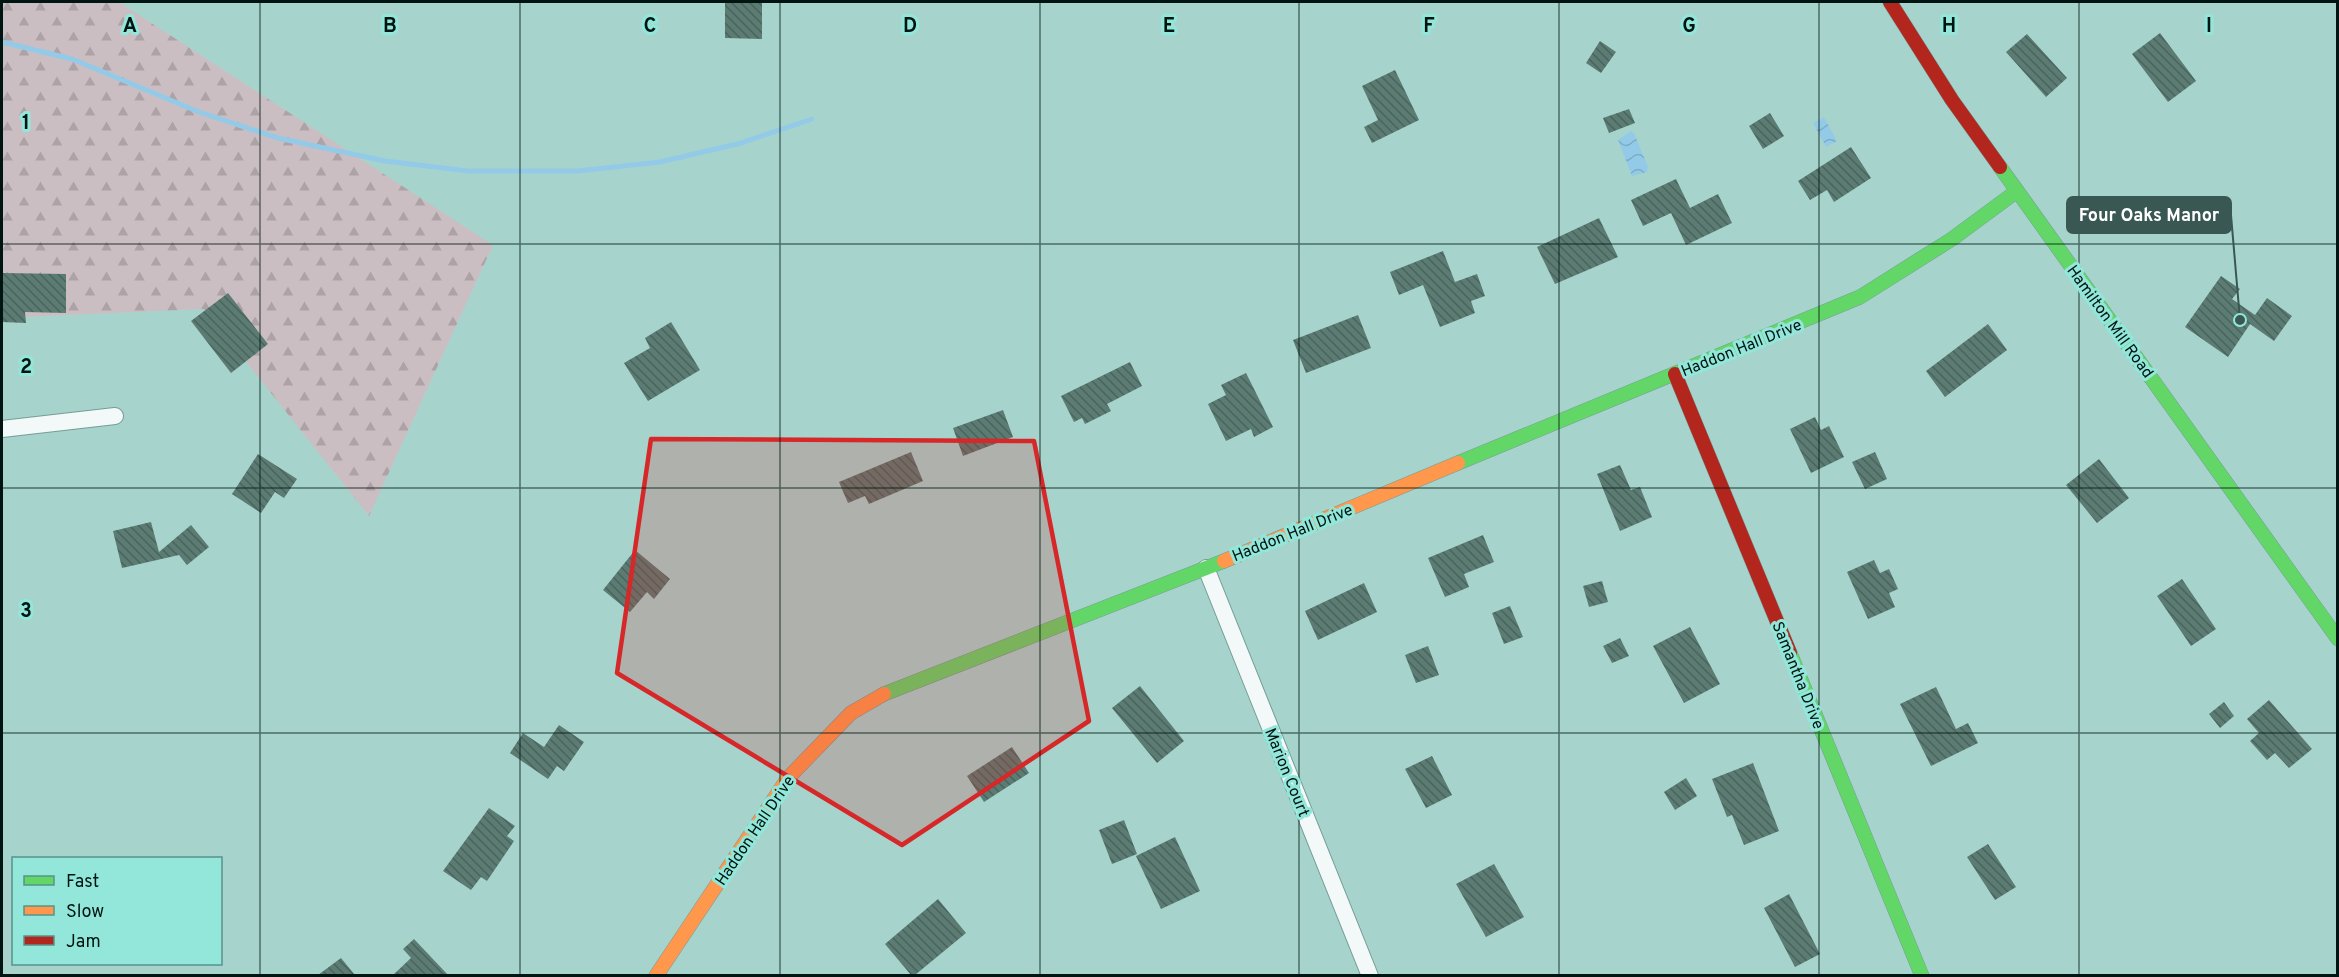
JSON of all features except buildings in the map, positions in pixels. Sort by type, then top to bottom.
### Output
[{"type":"street","name":"Hamilton Mill Road","points":[[1890,2],[1952,100],[2337,639]]},
{"type":"street","name":"Haddon Hall Drive","points":[[656,975],[788,778],[851,712],[893,689],[1206,568],[1860,297],[1952,239],[2018,191]]},
{"type":"street","name":"Samantha Drive","points":[[1675,374],[1922,975]]},
{"type":"street","points":[[2,429],[115,416]]},
{"type":"street","name":"Marion Court","points":[[1206,568],[1370,975]]},
{"type":"highlighted area","points":[[651,439],[1034,441],[1089,721],[902,845],[617,673]]},
{"type":"green space","points":[[2,2],[119,2],[493,245],[369,516],[204,309],[2,318]]},
{"type":"water","points":[[1824,117],[1837,141],[1826,147],[1813,123]]},
{"type":"water","points":[[1631,131],[1634,133],[1648,167],[1647,172],[1632,176],[1618,140]]},
{"type":"waterway","points":[[2,42],[72,59],[199,112],[278,138],[385,161],[468,171],[578,171],[660,162],[741,143],[812,119]]},
{"type":"traffic: fast","points":[[2000,167],[2338,639]]},
{"type":"traffic: fast","points":[[1458,463],[1860,297],[1952,239],[2017,191]]},
{"type":"traffic: fast","points":[[884,694],[1224,561]]},
{"type":"traffic: fast","points":[[1790,653],[1922,976]]},
{"type":"traffic: slow","points":[[1224,561],[1458,463]]},
{"type":"traffic: slow","points":[[656,976],[788,778],[851,713],[884,694]]},
{"type":"traffic: jam","points":[[1890,2],[1952,100],[2000,167]]},
{"type":"traffic: jam","points":[[1675,374],[1790,653]]},
{"type":"place","name":"Four Oaks Manor","points":[[2240,320]]}]
